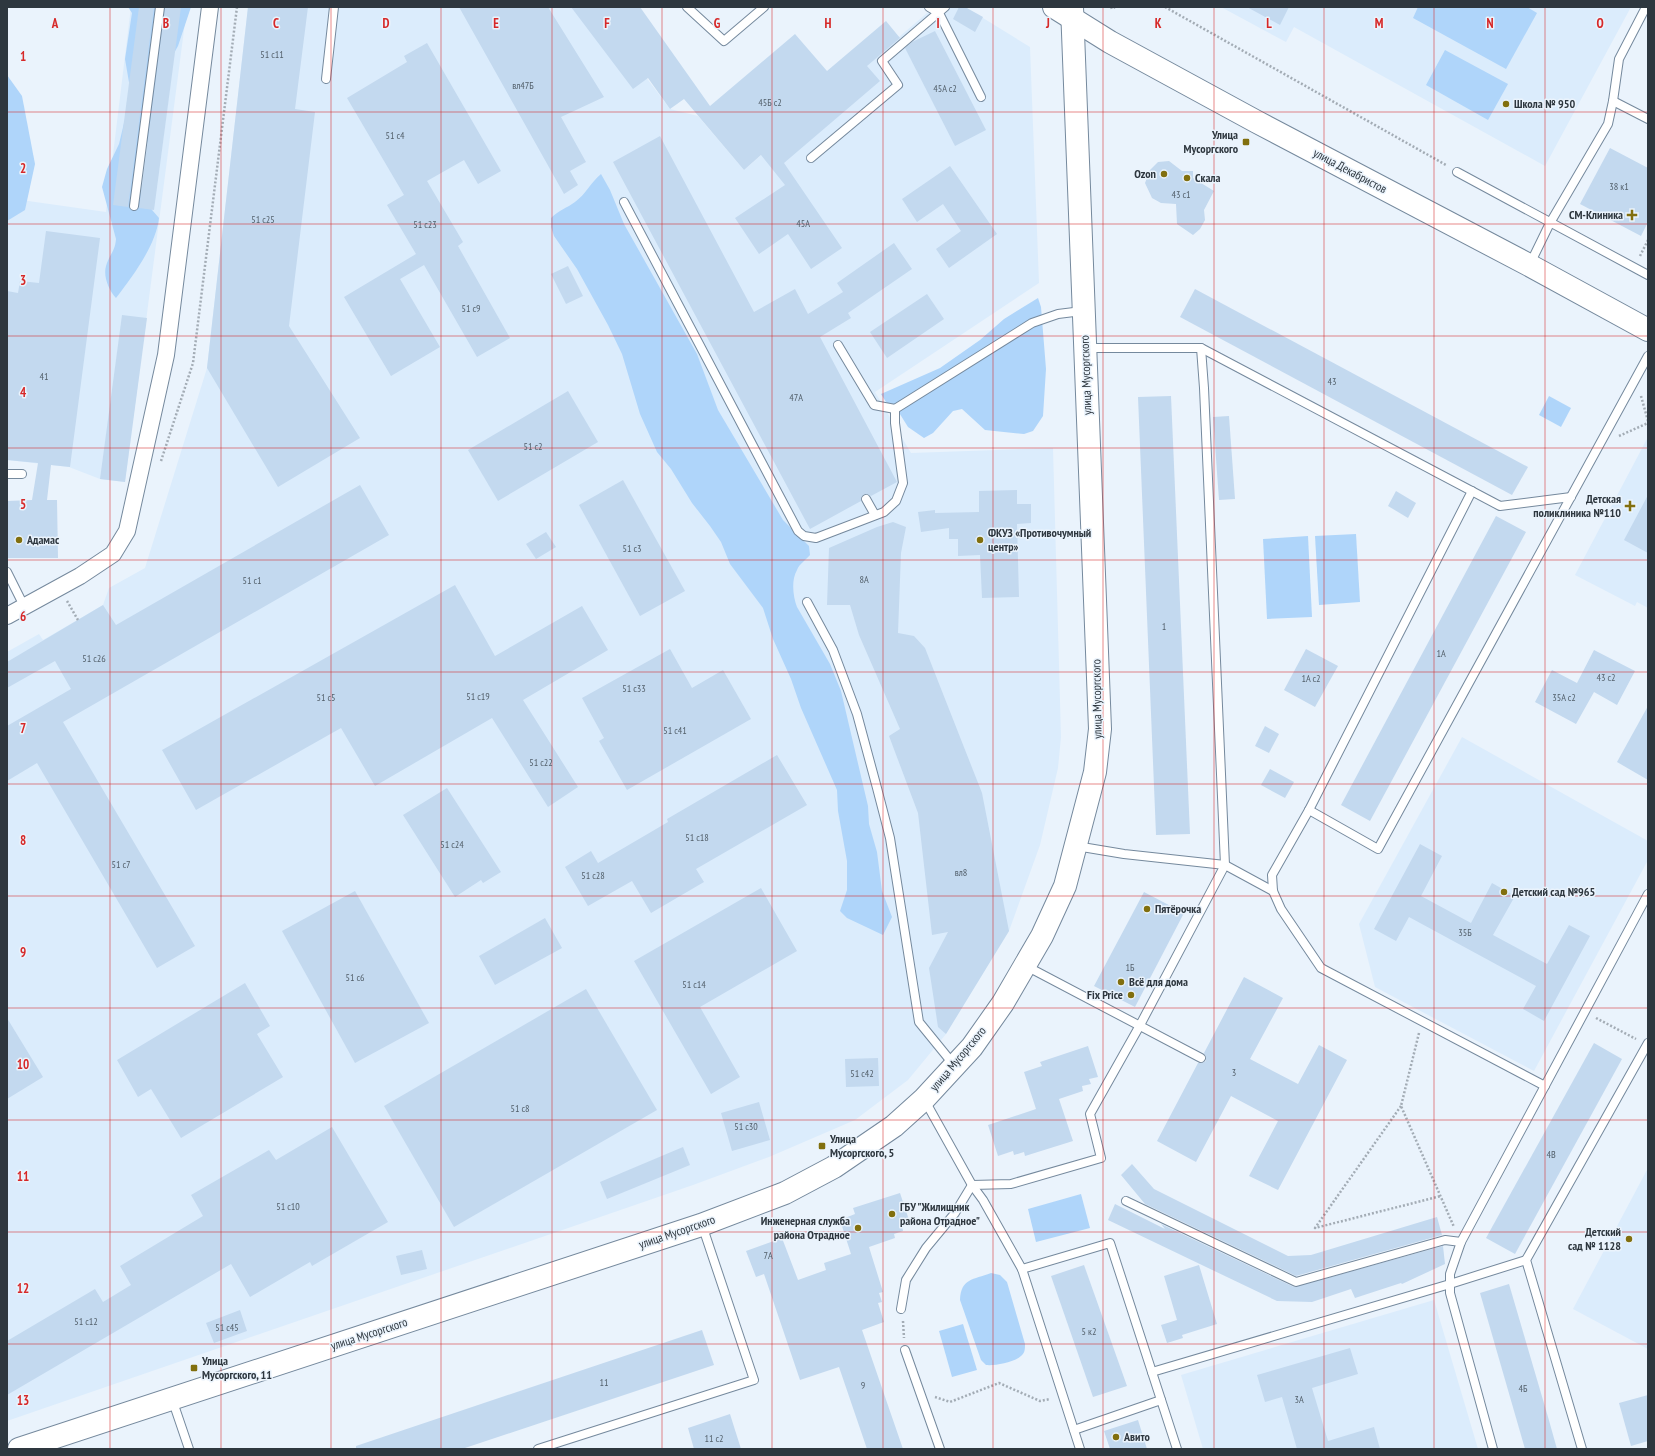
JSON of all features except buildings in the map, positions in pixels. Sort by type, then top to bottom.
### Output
[{"type":"street","points":[[7,616],[80,576],[113,554],[127,531],[166,355],[210,7]]},
{"type":"street","name":"улица Декабристов","points":[[1054,7],[1072,13],[1257,122],[1529,265],[1648,330]]},
{"type":"street","name":"улица Мусоргского","points":[[19,1449],[47,1445],[172,1398],[701,1225],[785,1192],[834,1167],[894,1126],[924,1099],[972,1047],[1003,1003],[1025,966],[1042,936],[1064,886],[1095,772],[1100,729],[1072,13]]},
{"type":"lane","points":[[134,206],[160,7]]},
{"type":"lane","points":[[326,79],[334,7]]},
{"type":"lane","points":[[687,7],[724,42],[764,7]]},
{"type":"lane","points":[[929,7],[939,13],[981,97]]},
{"type":"lane","points":[[811,158],[898,85],[882,61],[945,7]]},
{"type":"lane","points":[[1529,265],[1550,223],[1608,124],[1619,59],[1646,7]]},
{"type":"lane","points":[[1613,101],[1648,119]]},
{"type":"lane","points":[[1457,172],[1648,275]]},
{"type":"lane","points":[[624,202],[798,530],[804,536],[816,538],[884,512],[896,501],[904,483],[895,423],[895,409]]},
{"type":"lane","points":[[838,345],[874,405],[895,409],[1032,323],[1058,314],[1083,311]]},
{"type":"lane","points":[[1084,348],[1201,348],[1500,506],[1571,497]]},
{"type":"lane","points":[[972,1185],[1011,1184],[1101,1158],[1090,1114],[1139,1027],[1225,865],[1201,348]]},
{"type":"lane","points":[[1309,810],[1378,849],[1648,356]]},
{"type":"lane","points":[[7,474],[22,474]]},
{"type":"lane","points":[[1472,491],[1309,810],[1272,875],[1273,891],[1281,909],[1321,968],[1545,1086]]},
{"type":"lane","points":[[866,499],[875,515]]},
{"type":"lane","points":[[7,572],[24,606]]},
{"type":"lane","points":[[807,602],[833,650],[857,714],[877,788],[890,838],[919,1022],[954,1066]]},
{"type":"lane","points":[[1076,846],[1124,854],[1225,865],[1273,891]]},
{"type":"lane","points":[[1493,1449],[1450,1293],[1450,1274],[1461,1242],[1648,894]]},
{"type":"lane","points":[[1025,966],[1139,1027],[1201,1058]]},
{"type":"lane","points":[[1152,1372],[1526,1260],[1648,1044]]},
{"type":"lane","points":[[924,1099],[972,1185],[984,1200],[1022,1270],[1080,1449]]},
{"type":"lane","points":[[901,1309],[906,1280],[926,1248],[955,1213],[972,1185]]},
{"type":"lane","points":[[1126,1201],[1296,1282],[1445,1240],[1461,1242]]},
{"type":"lane","points":[[538,1449],[754,1380],[701,1225]]},
{"type":"lane","points":[[1022,1270],[1110,1243],[1177,1449]]},
{"type":"lane","points":[[1526,1260],[1582,1449]]},
{"type":"lane","points":[[905,1350],[940,1449]]},
{"type":"lane","points":[[172,1398],[189,1449]]},
{"type":"lane","points":[[1074,1430],[1161,1400]]},
{"type":"path","points":[[1111,7],[1115,7]]},
{"type":"path","points":[[1165,7],[1457,172]]},
{"type":"path","points":[[1634,268],[1648,240]]},
{"type":"path","points":[[1600,444],[1648,422],[1636,378]]},
{"type":"path","points":[[1584,1012],[1648,1044]]},
{"type":"path","points":[[1422,1021],[1401,1106],[1315,1228],[1441,1196]]},
{"type":"path","points":[[1401,1106],[1461,1242]]},
{"type":"path","points":[[901,1309],[905,1350]]},
{"type":"path","points":[[920,1393],[950,1402],[999,1383],[1040,1401],[1062,1396]]},
{"type":"shaded area","points":[[128,7],[191,7],[178,46],[162,74],[149,138],[140,165],[142,194],[146,203],[159,218],[157,228],[143,260],[116,298],[109,287],[105,275],[106,266],[116,239],[102,187],[107,169],[119,144],[131,94],[125,59],[132,13]]},
{"type":"shaded area","points":[[131,7],[187,7],[125,482],[100,479],[69,467],[7,460],[7,198],[106,212]]},
{"type":"shaded area","points":[[248,7],[593,7],[670,109],[698,116],[744,170],[934,7],[965,7],[1030,47],[1039,283],[875,392],[911,453],[1053,448],[1061,737],[1058,768],[1040,845],[1009,931],[946,1034],[908,1080],[855,1120],[769,1157],[693,1185],[7,1421],[7,652],[39,634],[43,640],[103,605],[109,588],[145,568],[207,368]]},
{"type":"shaded area","name":"Школа № 950","points":[[1221,7],[1631,7],[1545,166],[1294,27],[1286,42]]},
{"type":"shaded area","points":[[1418,7],[1527,7],[1537,13],[1506,69],[1413,18]]},
{"type":"shaded area","points":[[1445,50],[1508,84],[1488,120],[1426,85]]},
{"type":"shaded area","points":[[7,75],[22,96],[35,164],[25,210],[7,221]]},
{"type":"shaded area","points":[[601,174],[610,190],[624,224],[697,354],[718,410],[783,520],[809,546],[810,555],[799,566],[795,574],[793,583],[794,598],[797,607],[830,664],[841,691],[868,806],[869,824],[877,852],[882,891],[892,917],[883,935],[847,918],[840,911],[847,890],[847,861],[838,811],[837,790],[801,708],[791,679],[773,639],[763,608],[730,564],[721,542],[692,503],[671,469],[657,452],[640,414],[622,354],[577,269],[554,236],[551,227],[551,218],[579,199]]},
{"type":"shaded area","points":[[1038,298],[1041,307],[1046,369],[1043,416],[1033,431],[1024,434],[985,430],[962,409],[953,411],[933,433],[924,438],[908,427],[898,411],[886,402],[881,394],[940,368],[980,340],[1004,319]]},
{"type":"shaded area","points":[[1549,396],[1571,408],[1561,427],[1539,415]]},
{"type":"shaded area","name":"Детская поликлиника №110","points":[[1648,437],[1648,608],[1637,602],[1635,606],[1575,575]]},
{"type":"shaded area","points":[[1356,534],[1360,602],[1319,605],[1315,536]]},
{"type":"shaded area","points":[[1308,536],[1312,617],[1267,619],[1263,539]]},
{"type":"shaded area","name":"Детский сад №965","points":[[1462,737],[1648,841],[1648,860],[1534,1071],[1375,987],[1359,924]]},
{"type":"shaded area","name":"Детский сад № 1128","points":[[1648,1168],[1648,1349],[1573,1309]]},
{"type":"shaded area","points":[[1081,1194],[1090,1228],[1036,1242],[1028,1209]]},
{"type":"shaded area","points":[[991,1273],[1000,1275],[1007,1282],[1025,1346],[1023,1354],[1014,1360],[1005,1363],[986,1365],[981,1360],[960,1300],[963,1287],[969,1281]]},
{"type":"shaded area","points":[[1434,1300],[1478,1449],[1203,1449],[1181,1375]]},
{"type":"shaded area","points":[[963,1324],[977,1370],[952,1377],[939,1331]]},
{"type":"place","name":"Школа № 950","points":[[1506,104]]},
{"type":"place","name":"Улица Мусоргского","points":[[1246,142]]},
{"type":"place","name":"Ozon","points":[[1164,174]]},
{"type":"place","name":"Скала","points":[[1187,178]]},
{"type":"place","name":"СМ-Клиника","points":[[1632,215]]},
{"type":"place","name":"Детская поликлиника №110","points":[[1630,506]]},
{"type":"place","name":"Адамас","points":[[19,540]]},
{"type":"place","name":"ФКУЗ «Противочумный центр»","points":[[980,540]]},
{"type":"place","name":"Детский сад №965","points":[[1504,892]]},
{"type":"place","name":"Пятёрочка","points":[[1147,909]]},
{"type":"place","name":"Всё для дома","points":[[1121,982]]},
{"type":"place","name":"Fix Price","points":[[1131,995]]},
{"type":"place","name":"Улица Мусоргского, 5","points":[[822,1146]]},
{"type":"place","name":"ГБУ \"Жилищник района Отрадное\"","points":[[892,1214]]},
{"type":"place","name":"Инженерная служба района Отрадное","points":[[858,1228]]},
{"type":"place","name":"Детский сад № 1128","points":[[1629,1239]]},
{"type":"place","name":"Улица Мусоргского, 11","points":[[194,1368]]},
{"type":"place","name":"Авито","points":[[1116,1437]]}]
